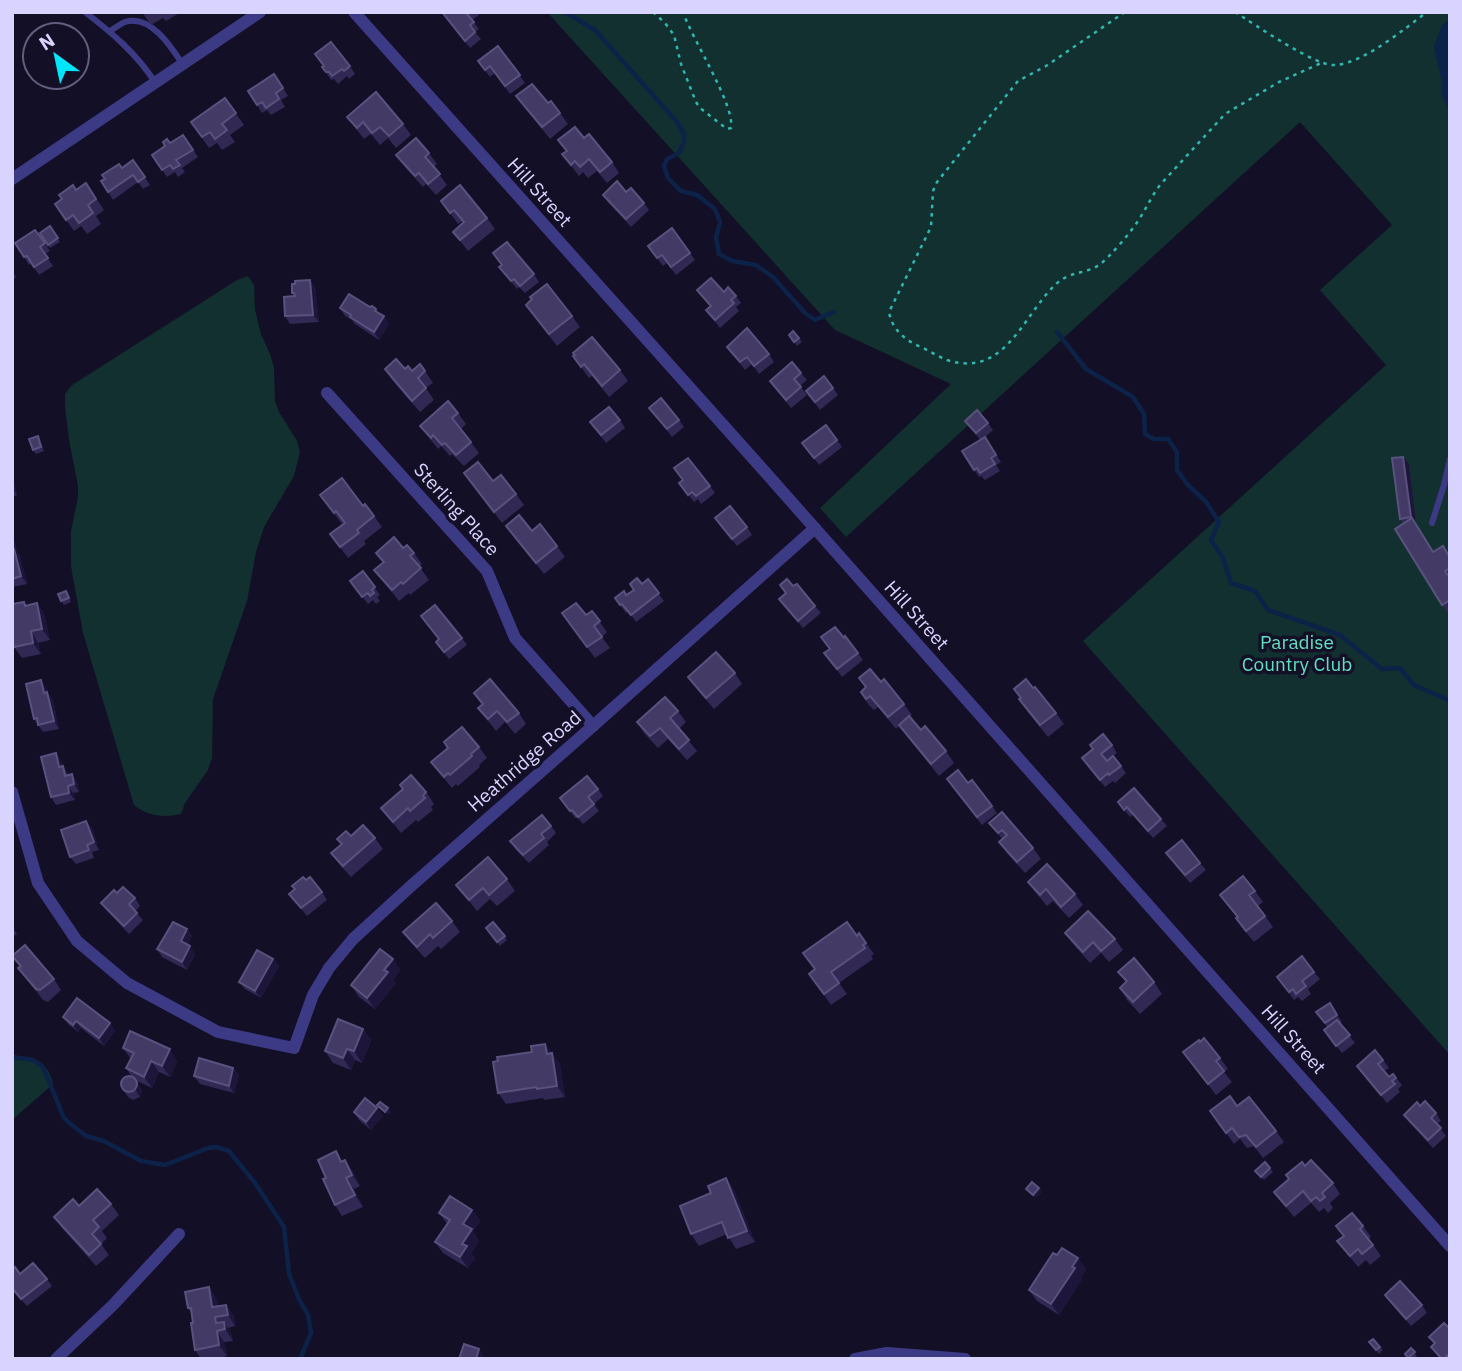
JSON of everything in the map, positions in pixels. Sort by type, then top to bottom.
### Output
[{"type":"street","points":[[12,179],[260,12]]},
{"type":"street","name":"Hill Street","points":[[354,12],[1450,1246]]},
{"type":"street","name":"Sterling Place","points":[[327,393],[487,570],[515,638],[593,726]]},
{"type":"street","name":"Heathridge Road","points":[[12,792],[38,883],[77,941],[127,983],[218,1032],[294,1048],[313,995],[328,968],[353,939],[815,528]]},
{"type":"street","points":[[56,1359],[113,1305],[180,1234]]},
{"type":"street","points":[[855,1359],[887,1353],[965,1359]]},
{"type":"lane","points":[[85,12],[136,56],[156,83]]},
{"type":"lane","points":[[110,31],[126,22],[150,27],[169,42],[183,65]]},
{"type":"lane","points":[[1432,523],[1450,459]]},
{"type":"path","points":[[653,12],[674,35],[681,64],[700,108],[722,126],[731,128],[731,116],[722,94],[683,12]]},
{"type":"path","points":[[1125,12],[1046,66],[1018,81],[937,182],[933,191],[931,227],[888,312],[893,326],[914,345],[946,360],[971,364],[996,354],[1008,345],[1058,282],[1067,275],[1090,270],[1108,257],[1137,223],[1160,185],[1225,114],[1279,82],[1321,62]]},
{"type":"path","points":[[1235,12],[1266,32],[1331,65],[1344,64],[1360,57],[1427,12]]},
{"type":"green space","name":"Paradise Country Club","points":[[547,12],[1450,12],[1450,1055],[1083,641],[1386,365],[1320,290],[1392,225],[1300,122],[846,537],[820,508],[951,384],[835,330]]},
{"type":"green space","points":[[248,276],[254,285],[255,310],[261,334],[274,367],[275,401],[297,441],[300,452],[294,476],[264,527],[256,552],[247,601],[213,699],[212,758],[208,770],[185,803],[181,814],[156,815],[134,805],[83,633],[71,566],[71,531],[78,486],[69,440],[65,394],[72,385],[237,280]]},
{"type":"green space","points":[[12,1054],[43,1066],[51,1076],[53,1084],[12,1120]]},
{"type":"water","points":[[1450,19],[1450,111],[1441,95],[1441,79],[1434,47],[1442,25]]},
{"type":"building","points":[[442,12],[468,12],[466,13],[474,22],[470,25],[475,32],[465,41]]},
{"type":"building","points":[[331,42],[350,66],[332,76],[322,67],[324,66],[315,54]]},
{"type":"building","points":[[498,46],[520,75],[505,86],[490,66],[485,70],[478,61]]},
{"type":"building","points":[[274,74],[283,88],[276,93],[279,99],[266,108],[262,102],[257,105],[248,91]]},
{"type":"building","points":[[532,84],[560,113],[542,127],[516,96]]},
{"type":"building","points":[[376,92],[403,124],[389,136],[380,127],[372,133],[363,122],[357,128],[347,117]]},
{"type":"building","points":[[225,98],[236,113],[222,124],[227,130],[215,139],[210,132],[202,137],[191,122]]},
{"type":"building","points":[[575,127],[584,138],[589,134],[612,162],[600,172],[589,159],[580,167],[575,161],[571,165],[562,154],[567,151],[558,140]]},
{"type":"building","points":[[183,135],[193,150],[176,160],[180,165],[173,169],[170,165],[162,170],[152,155],[165,146],[163,142],[167,139],[170,143]]},
{"type":"building","points":[[416,138],[429,153],[425,157],[440,174],[428,184],[419,173],[415,176],[396,155]]},
{"type":"building","points":[[133,160],[145,177],[138,182],[133,175],[108,192],[101,181],[105,179],[102,175],[119,164],[122,168]]},
{"type":"building","points":[[617,181],[626,192],[631,188],[644,203],[626,219],[603,195]]},
{"type":"building","points":[[86,183],[96,199],[88,205],[93,213],[79,223],[73,215],[66,220],[55,204],[62,199],[59,195],[73,185],[76,190]]},
{"type":"building","points":[[460,185],[487,218],[460,240],[453,232],[464,222],[454,210],[450,213],[441,201]]},
{"type":"building","points":[[50,226],[58,238],[48,245],[40,233]]},
{"type":"building","points":[[672,228],[690,253],[671,267],[662,255],[657,258],[648,246]]},
{"type":"building","points":[[35,230],[45,243],[40,247],[48,258],[34,267],[15,243]]},
{"type":"building","points":[[507,242],[534,274],[520,286],[514,279],[511,281],[499,267],[502,265],[493,253]]},
{"type":"building","points":[[711,278],[724,292],[728,287],[736,296],[731,300],[734,303],[715,320],[706,310],[711,306],[697,290]]},
{"type":"building","points":[[310,280],[313,315],[285,316],[284,297],[295,296],[292,293],[292,284],[295,284],[295,281]]},
{"type":"building","points":[[547,284],[572,316],[549,334],[526,305],[532,299],[530,297]]},
{"type":"building","points":[[349,294],[384,316],[374,332],[340,308]]},
{"type":"building","points":[[747,328],[769,354],[754,366],[747,357],[740,362],[727,347]]},
{"type":"building","points":[[793,331],[799,338],[794,342],[789,335]]},
{"type":"building","points":[[592,337],[620,370],[602,386],[584,364],[581,367],[573,356],[573,353]]},
{"type":"building","points":[[396,359],[405,369],[408,366],[412,371],[420,364],[425,371],[418,378],[426,388],[412,401],[385,369]]},
{"type":"building","points":[[792,362],[801,373],[794,379],[801,387],[786,400],[770,381]]},
{"type":"building","points":[[824,376],[833,388],[815,402],[806,391]]},
{"type":"building","points":[[661,398],[679,420],[667,429],[649,408]]},
{"type":"building","points":[[448,401],[458,413],[452,418],[471,442],[456,455],[445,443],[442,445],[433,435],[431,438],[420,426]]},
{"type":"building","points":[[609,407],[620,420],[601,435],[590,422]]},
{"type":"building","points":[[977,410],[988,423],[976,433],[965,421]]},
{"type":"building","points":[[826,425],[837,440],[814,458],[802,443]]},
{"type":"building","points":[[38,436],[41,447],[33,450],[29,439]]},
{"type":"building","points":[[985,437],[996,455],[991,458],[995,464],[980,473],[977,468],[974,470],[962,451]]},
{"type":"building","points":[[1403,457],[1411,517],[1400,519],[1392,458]]},
{"type":"building","points":[[688,458],[710,486],[696,496],[692,492],[688,495],[679,483],[683,480],[674,468]]},
{"type":"building","points":[[478,462],[493,481],[501,475],[516,494],[494,512],[464,473]]},
{"type":"building","points":[[342,478],[374,516],[357,530],[359,533],[340,547],[330,534],[345,523],[320,495]]},
{"type":"building","points":[[730,506],[747,527],[732,539],[715,518]]},
{"type":"building","points":[[519,515],[532,531],[540,524],[557,546],[536,563],[506,526]]},
{"type":"building","points":[[1412,518],[1433,552],[1443,546],[1450,558],[1450,568],[1445,571],[1450,578],[1450,600],[1442,605],[1395,529]]},
{"type":"building","points":[[394,537],[403,548],[407,545],[414,553],[410,556],[421,568],[392,590],[374,570],[384,562],[376,553]]},
{"type":"building","points":[[12,546],[21,576],[12,579]]},
{"type":"building","points":[[363,571],[375,587],[372,590],[374,593],[362,597],[350,581]]},
{"type":"building","points":[[637,578],[642,584],[648,579],[659,593],[631,615],[615,598],[624,591],[626,595],[634,590],[630,584]]},
{"type":"building","points":[[787,579],[793,586],[797,584],[815,606],[798,621],[779,599],[786,593],[780,585]]},
{"type":"building","points":[[66,591],[69,598],[61,601],[58,594]]},
{"type":"building","points":[[24,602],[25,606],[37,603],[42,629],[31,631],[33,643],[14,647],[12,604]]},
{"type":"building","points":[[576,603],[586,615],[592,611],[600,621],[594,626],[602,637],[587,647],[562,613]]},
{"type":"building","points":[[435,605],[462,638],[444,652],[436,642],[439,639],[421,616]]},
{"type":"building","points":[[835,627],[858,653],[837,669],[824,653],[830,649],[821,637]]},
{"type":"building","points":[[716,652],[735,673],[706,698],[688,677]]},
{"type":"building","points":[[870,669],[881,682],[884,679],[904,704],[888,717],[870,696],[866,699],[861,692],[866,687],[859,678]]},
{"type":"building","points":[[490,679],[519,713],[507,722],[497,711],[488,719],[478,708],[483,704],[474,693]]},
{"type":"building","points":[[1026,679],[1056,713],[1040,725],[1014,689]]},
{"type":"building","points":[[41,680],[54,721],[38,725],[37,718],[34,719],[26,684]]},
{"type":"building","points":[[665,697],[678,711],[670,718],[689,740],[679,749],[660,728],[650,736],[637,722]]},
{"type":"building","points":[[909,716],[921,730],[925,726],[946,751],[931,764],[899,725]]},
{"type":"building","points":[[462,727],[479,747],[450,775],[448,773],[444,777],[431,762],[448,748],[444,742]]},
{"type":"building","points":[[1103,734],[1112,745],[1101,754],[1107,761],[1113,756],[1121,766],[1100,780],[1082,758],[1093,749],[1090,745]]},
{"type":"building","points":[[56,753],[59,767],[63,766],[65,776],[72,774],[74,784],[68,786],[69,793],[51,797],[41,757]]},
{"type":"building","points":[[958,770],[968,783],[972,780],[992,806],[977,817],[947,779]]},
{"type":"building","points":[[411,775],[426,792],[423,796],[425,798],[410,811],[408,808],[393,822],[381,808],[403,789],[400,785]]},
{"type":"building","points":[[587,776],[598,789],[588,797],[594,804],[578,817],[560,798]]},
{"type":"building","points":[[1134,788],[1161,819],[1148,831],[1127,807],[1124,810],[1118,802]]},
{"type":"building","points":[[1002,812],[1033,848],[1017,862],[999,842],[1007,835],[1002,830],[998,833],[989,823]]},
{"type":"building","points":[[542,815],[551,826],[541,834],[544,838],[523,855],[510,841]]},
{"type":"building","points":[[86,821],[94,842],[87,845],[89,850],[70,857],[61,830]]},
{"type":"building","points":[[363,825],[375,838],[343,866],[331,853],[342,844],[337,839],[346,831],[351,836]]},
{"type":"building","points":[[1182,840],[1200,863],[1185,875],[1166,853]]},
{"type":"building","points":[[488,857],[507,879],[489,895],[483,888],[469,900],[456,885]]},
{"type":"building","points":[[1047,864],[1075,894],[1061,907],[1046,889],[1040,895],[1028,882]]},
{"type":"building","points":[[1243,876],[1255,891],[1249,895],[1265,916],[1246,931],[1220,895]]},
{"type":"building","points":[[303,877],[306,880],[310,877],[322,892],[301,908],[289,894],[295,889],[292,886]]},
{"type":"building","points":[[123,887],[135,898],[129,904],[137,913],[124,926],[101,903],[114,890],[117,893]]},
{"type":"building","points":[[436,903],[452,921],[433,938],[430,934],[417,947],[403,932]]},
{"type":"building","points":[[1088,911],[1115,939],[1101,951],[1093,942],[1083,952],[1065,933]]},
{"type":"building","points":[[173,922],[187,929],[181,941],[190,946],[182,962],[157,949]]},
{"type":"building","points":[[493,922],[505,936],[497,942],[486,928]]},
{"type":"building","points":[[847,922],[866,943],[863,945],[865,948],[831,972],[839,983],[824,994],[809,974],[815,969],[803,953]]},
{"type":"building","points":[[25,945],[54,979],[40,990],[36,989],[18,968],[21,966],[12,956]]},
{"type":"building","points":[[380,949],[393,959],[384,970],[388,972],[367,998],[351,985]]},
{"type":"building","points":[[257,950],[273,959],[255,991],[239,982]]},
{"type":"building","points":[[1302,956],[1314,972],[1302,981],[1306,986],[1296,994],[1293,989],[1289,992],[1277,977]]},
{"type":"building","points":[[1134,958],[1154,982],[1133,1002],[1120,988],[1127,981],[1118,972]]},
{"type":"building","points":[[77,998],[110,1023],[99,1038],[76,1021],[73,1025],[63,1017]]},
{"type":"building","points":[[1330,1003],[1337,1015],[1325,1023],[1316,1012]]},
{"type":"building","points":[[338,1019],[363,1029],[354,1051],[347,1049],[343,1058],[325,1051]]},
{"type":"building","points":[[1337,1020],[1350,1035],[1336,1046],[1324,1030]]},
{"type":"building","points":[[130,1031],[170,1049],[162,1066],[151,1061],[144,1077],[126,1068],[134,1053],[123,1048]]},
{"type":"building","points":[[1204,1038],[1220,1058],[1216,1061],[1224,1071],[1208,1084],[1183,1052]]},
{"type":"building","points":[[545,1044],[547,1054],[552,1053],[557,1086],[498,1093],[493,1062],[498,1061],[497,1057],[532,1052],[531,1046]]},
{"type":"building","points":[[1375,1050],[1383,1060],[1378,1064],[1389,1077],[1393,1074],[1396,1078],[1392,1081],[1395,1084],[1381,1095],[1357,1066]]},
{"type":"building","points":[[199,1058],[233,1068],[229,1086],[194,1076]]},
{"type":"building","points":[[129,1076],[135,1078],[135,1090],[129,1092],[123,1090],[121,1084],[123,1078]]},
{"type":"building","points":[[1230,1096],[1237,1106],[1249,1097],[1276,1131],[1256,1147],[1246,1135],[1239,1137],[1232,1128],[1226,1133],[1210,1111]]},
{"type":"building","points":[[365,1098],[377,1108],[366,1122],[354,1112]]},
{"type":"building","points":[[1425,1101],[1436,1113],[1431,1118],[1441,1128],[1428,1140],[1404,1115],[1417,1102],[1420,1106]]},
{"type":"building","points":[[380,1102],[388,1108],[385,1112],[377,1105]]},
{"type":"building","points":[[336,1151],[341,1162],[345,1160],[352,1175],[346,1178],[355,1195],[335,1205],[318,1160]]},
{"type":"building","points":[[1311,1160],[1333,1183],[1322,1193],[1325,1197],[1320,1201],[1316,1197],[1311,1201],[1303,1191],[1286,1206],[1274,1192],[1289,1179],[1286,1175],[1302,1162],[1305,1166]]},
{"type":"building","points":[[1265,1162],[1270,1168],[1261,1177],[1255,1171]]},
{"type":"building","points":[[726,1178],[747,1231],[728,1238],[722,1222],[691,1234],[680,1206],[711,1193],[708,1186]]},
{"type":"building","points":[[1032,1182],[1039,1188],[1033,1195],[1026,1189]]},
{"type":"building","points":[[97,1189],[111,1204],[93,1220],[99,1227],[92,1234],[101,1244],[89,1255],[54,1217],[73,1199],[79,1206]]},
{"type":"building","points":[[450,1196],[472,1210],[463,1224],[472,1229],[462,1244],[467,1246],[460,1257],[435,1242],[450,1220],[439,1213]]},
{"type":"building","points":[[1352,1213],[1373,1245],[1362,1254],[1358,1249],[1350,1256],[1337,1241],[1344,1236],[1336,1226]]},
{"type":"building","points":[[1062,1248],[1078,1258],[1072,1267],[1075,1268],[1051,1304],[1029,1290],[1053,1253],[1057,1255]]},
{"type":"building","points":[[33,1263],[47,1279],[21,1299],[12,1288],[12,1270],[15,1267],[20,1274]]},
{"type":"building","points":[[1400,1281],[1422,1305],[1406,1319],[1385,1295]]},
{"type":"building","points":[[209,1287],[212,1307],[226,1305],[228,1315],[215,1317],[216,1323],[224,1322],[225,1329],[217,1331],[219,1345],[195,1350],[191,1308],[188,1308],[185,1292]]},
{"type":"building","points":[[1444,1323],[1450,1329],[1450,1353],[1442,1359],[1431,1347],[1435,1343],[1429,1337]]},
{"type":"building","points":[[1373,1339],[1380,1347],[1376,1350],[1369,1342]]},
{"type":"building","points":[[464,1344],[479,1349],[476,1359],[459,1359]]},
{"type":"building","points":[[1411,1348],[1415,1352],[1408,1358],[1405,1354]]},
{"type":"waterway","points":[[565,12],[595,30],[677,122],[684,134],[684,142],[679,153],[667,159],[664,166],[668,178],[681,191],[697,195],[715,209],[720,222],[716,238],[719,254],[732,261],[756,265],[773,277],[805,313],[815,320],[834,312]]},
{"type":"waterway","points":[[1057,332],[1086,369],[1133,397],[1144,414],[1145,434],[1154,439],[1168,439],[1177,452],[1177,470],[1206,502],[1219,522],[1211,540],[1223,558],[1231,583],[1255,591],[1268,610],[1340,635],[1382,669],[1400,668],[1414,685],[1450,701]]},
{"type":"waterway","points":[[12,1057],[33,1060],[43,1067],[64,1118],[73,1126],[86,1136],[104,1141],[141,1161],[165,1165],[208,1148],[216,1147],[229,1151],[255,1183],[284,1227],[289,1274],[308,1315],[311,1333],[300,1359]]}]
